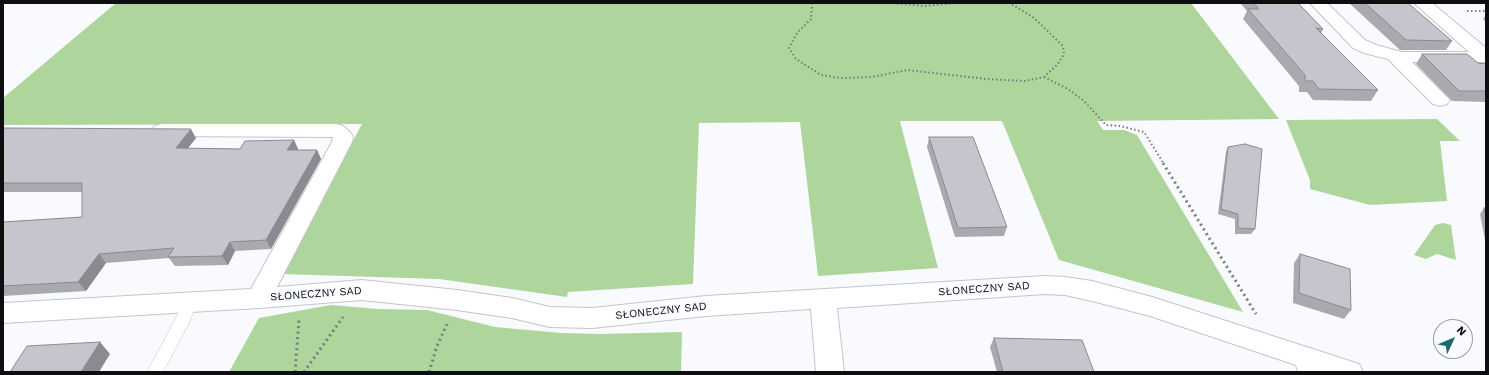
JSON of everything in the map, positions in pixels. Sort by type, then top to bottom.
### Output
[{"type":"street","points":[[1318,3],[1359,44],[1370,49],[1402,57],[1486,57]]},
{"type":"street","points":[[1422,3],[1486,57]]},
{"type":"street","points":[[1394,55],[1440,100]]},
{"type":"street","name":"SŁONECZNY SAD","points":[[146,130],[336,130],[340,132],[343,137],[342,142],[260,298]]},
{"type":"street","name":"SŁONECZNY SAD","points":[[3,313],[260,298],[290,294],[362,290],[457,300],[512,308],[550,317],[592,318],[706,306],[1030,286],[1065,286],[1152,307],[1309,365],[1349,372]]},
{"type":"street","points":[[822,300],[830,372]]},
{"type":"lane","points":[[155,372],[181,323],[189,302]]},
{"type":"path","points":[[812,3],[811,19],[797,33],[789,48],[796,59],[821,75],[840,78],[872,77],[907,70],[986,79],[1025,81],[1044,77],[1058,64],[1064,54],[1063,46],[1034,18],[1010,3]]},
{"type":"path","points":[[894,3],[924,6],[956,3]]},
{"type":"path","points":[[1044,77],[1068,89],[1084,101],[1106,125],[1120,126],[1144,132],[1258,318]]},
{"type":"path","points":[[304,372],[362,290]]},
{"type":"path","points":[[290,294],[299,311],[295,372]]},
{"type":"path","points":[[429,372],[437,346],[457,300]]},
{"type":"green space","points":[[116,3],[1191,3],[1279,119],[1097,121],[1103,130],[1124,130],[1137,135],[1243,312],[1059,260],[1002,121],[900,121],[938,268],[818,276],[800,122],[699,123],[693,284],[568,292],[567,297],[439,279],[282,274],[362,124],[3,125],[3,98]]},
{"type":"green space","points":[[1437,119],[1460,141],[1440,141],[1447,201],[1370,205],[1310,189],[1310,180],[1286,120]]},
{"type":"green space","points":[[1443,223],[1451,225],[1456,260],[1437,254],[1426,259],[1414,255],[1435,225]]},
{"type":"green space","points":[[331,305],[378,309],[427,310],[495,327],[561,333],[599,334],[682,332],[681,372],[229,372],[259,318]]},
{"type":"building","points":[[1254,3],[1298,3],[1323,29],[1316,28],[1378,90],[1319,89],[1313,81],[1305,81],[1305,75],[1248,9],[1259,9]]},
{"type":"building","points":[[1365,3],[1408,3],[1452,41],[1406,40]]},
{"type":"building","points":[[1422,54],[1467,54],[1478,63],[1486,64],[1486,91],[1459,91]]},
{"type":"building","points":[[3,128],[191,129],[176,148],[240,149],[245,141],[294,140],[287,150],[317,150],[266,240],[230,242],[222,256],[168,257],[174,248],[99,254],[78,282],[3,286],[3,222],[82,217],[82,183],[3,183]]},
{"type":"building","points":[[929,137],[973,137],[1007,227],[958,228]]},
{"type":"building","points":[[1245,144],[1262,149],[1255,229],[1238,228],[1238,214],[1221,209],[1228,147]]},
{"type":"building","points":[[1300,254],[1350,269],[1351,310],[1299,293]]},
{"type":"building","points":[[994,338],[1082,340],[1094,372],[1003,372]]},
{"type":"building","points":[[100,342],[81,372],[10,372],[27,346]]}]
